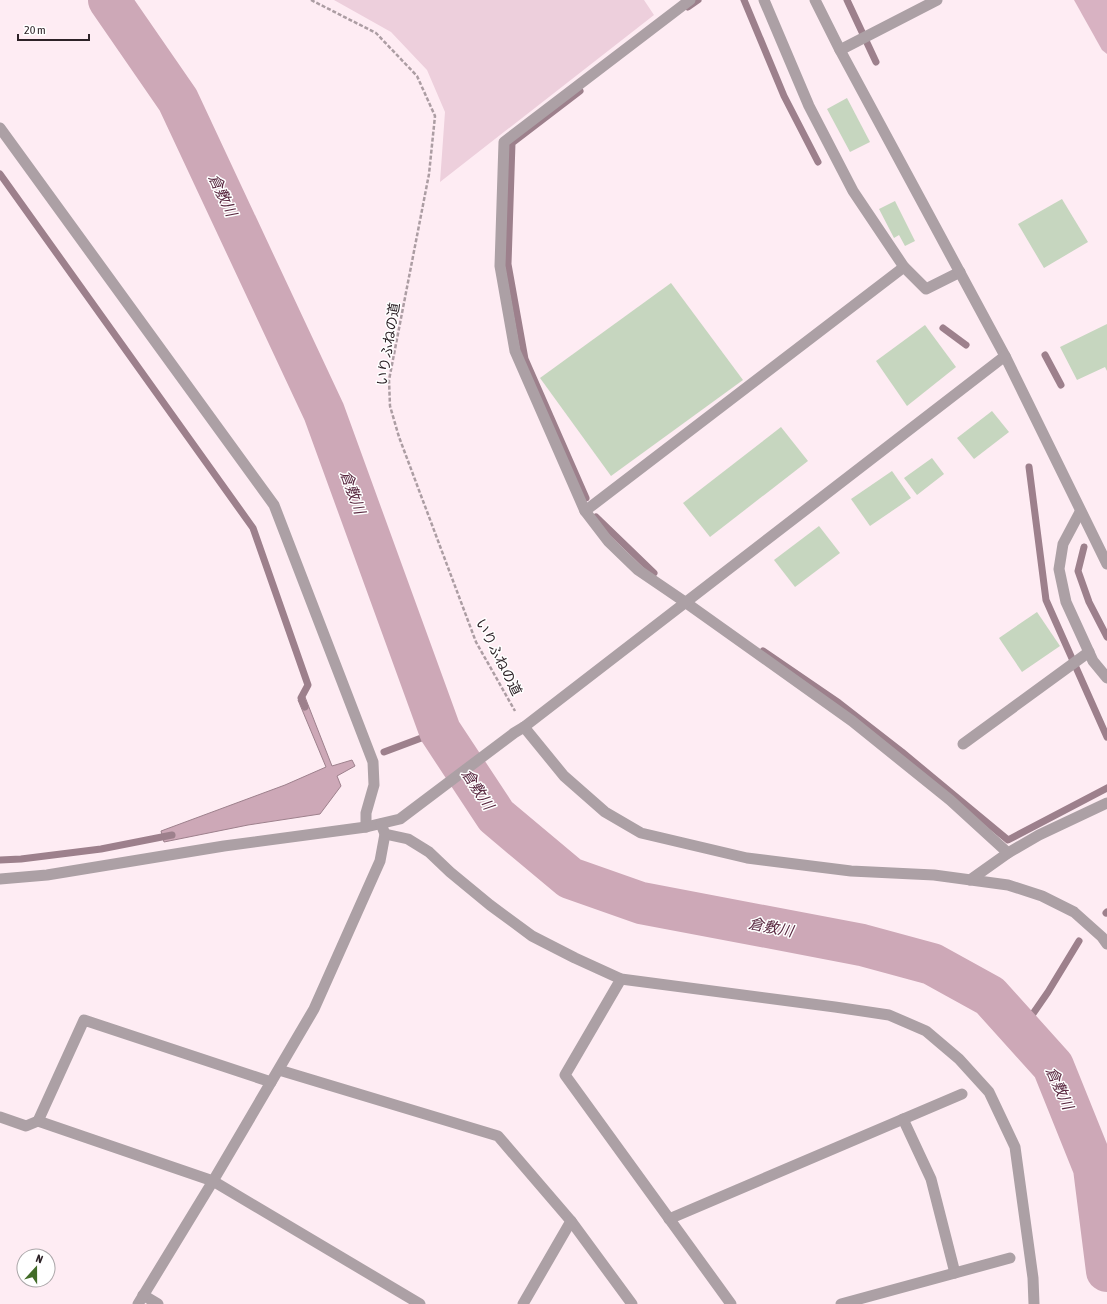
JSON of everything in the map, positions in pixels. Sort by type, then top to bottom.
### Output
[{"type":"street","points":[[690,0],[504,142],[500,266],[515,351],[585,511],[608,541],[638,570],[852,721],[950,800],[1008,853]]},
{"type":"street","points":[[764,0],[809,106],[853,191],[904,267],[926,289],[960,272]]},
{"type":"street","points":[[815,0],[840,50],[1005,356],[1080,512],[1107,564]]},
{"type":"street","points":[[840,50],[937,0]]},
{"type":"street","points":[[0,128],[274,505],[373,762],[374,785],[366,813],[366,827]]},
{"type":"street","points":[[585,511],[904,267]]},
{"type":"street","points":[[383,829],[408,814],[524,727],[684,602],[1005,356]]},
{"type":"street","points":[[1080,512],[1063,544],[1059,568],[1066,602],[1093,661],[1107,678]]},
{"type":"street","points":[[963,744],[1089,652]]},
{"type":"street","points":[[524,727],[564,776],[604,812],[641,834],[747,858],[851,871],[934,875],[1008,885],[1042,896],[1074,912],[1102,937],[1107,944]]},
{"type":"street","points":[[970,880],[1008,853],[1039,835],[1107,803]]},
{"type":"street","points":[[0,879],[47,875],[224,846],[366,827],[383,829],[408,839],[429,852],[450,872],[490,905],[532,936],[621,979],[889,1015],[926,1031],[959,1059],[988,1092],[1015,1147],[1034,1304]]},
{"type":"street","points":[[158,1304],[140,1300],[272,1082],[317,1002],[380,861],[383,829]]},
{"type":"street","points":[[621,979],[565,1075],[731,1304]]},
{"type":"street","points":[[38,1121],[84,1020],[272,1082]]},
{"type":"street","points":[[279,1070],[498,1136],[571,1221],[632,1304]]},
{"type":"street","points":[[669,1219],[962,1094]]},
{"type":"street","points":[[0,1116],[26,1126],[38,1121],[213,1181],[420,1304]]},
{"type":"street","points":[[903,1118],[931,1180],[955,1273]]},
{"type":"street","points":[[523,1304],[571,1221]]},
{"type":"street","points":[[841,1304],[1010,1258]]},
{"type":"path","name":"いりふねの道","points":[[311,0],[376,33],[417,76],[435,116],[429,174],[389,380],[390,406],[399,438],[476,642],[524,727]]},
{"type":"shaded area","points":[[334,0],[644,0],[654,15],[440,182],[445,112],[427,70],[391,32]]},
{"type":"shaded area","points":[[1074,0],[1107,0],[1107,54],[1102,50]]},
{"type":"shaded area","points":[[305,697],[332,766],[352,760],[355,766],[337,776],[341,786],[320,814],[248,825],[164,842],[161,831],[285,785],[326,767],[298,700]]},
{"type":"building","points":[[847,98],[870,142],[850,152],[827,109]]},
{"type":"building","points":[[1062,199],[1088,242],[1044,268],[1018,224]]},
{"type":"building","points":[[895,201],[915,241],[905,246],[899,235],[894,238],[879,209]]},
{"type":"building","points":[[671,283],[743,380],[611,476],[540,378]]},
{"type":"building","points":[[1107,324],[1107,371],[1105,367],[1077,380],[1060,347]]},
{"type":"building","points":[[925,325],[956,367],[907,406],[876,361]]},
{"type":"building","points":[[992,411],[1009,432],[974,459],[957,438]]},
{"type":"building","points":[[781,427],[808,461],[710,537],[683,503]]},
{"type":"building","points":[[932,458],[944,474],[917,495],[904,478]]},
{"type":"building","points":[[892,471],[911,498],[870,526],[851,499]]},
{"type":"building","points":[[819,526],[840,553],[795,587],[774,560]]},
{"type":"building","points":[[1037,612],[1060,646],[1022,672],[999,638]]},
{"type":"waterway","name":"倉敷川","points":[[109,0],[178,100],[324,412],[440,731],[496,816],[570,878],[641,903],[862,945],[932,964],[990,996],[1053,1066],[1094,1168],[1107,1271]]},
{"type":"waterway","points":[[688,7],[698,0]]},
{"type":"waterway","points":[[744,0],[784,96],[818,162]]},
{"type":"waterway","points":[[847,0],[876,62]]},
{"type":"waterway","points":[[580,91],[512,143],[508,264],[525,359],[586,498]]},
{"type":"waterway","points":[[0,174],[253,528],[308,685],[301,698],[305,707]]},
{"type":"waterway","points":[[943,328],[966,345]]},
{"type":"waterway","points":[[1045,355],[1061,385]]},
{"type":"waterway","points":[[1029,467],[1046,600],[1107,737]]},
{"type":"waterway","points":[[596,517],[654,573]]},
{"type":"waterway","points":[[1084,547],[1078,571],[1089,602],[1107,637]]},
{"type":"waterway","points":[[763,651],[839,703],[902,752],[1008,840],[1107,788]]},
{"type":"waterway","points":[[384,752],[440,731]]},
{"type":"waterway","points":[[0,860],[21,859],[101,849],[172,835]]},
{"type":"waterway","points":[[1021,1031],[1048,992],[1079,941]]}]
